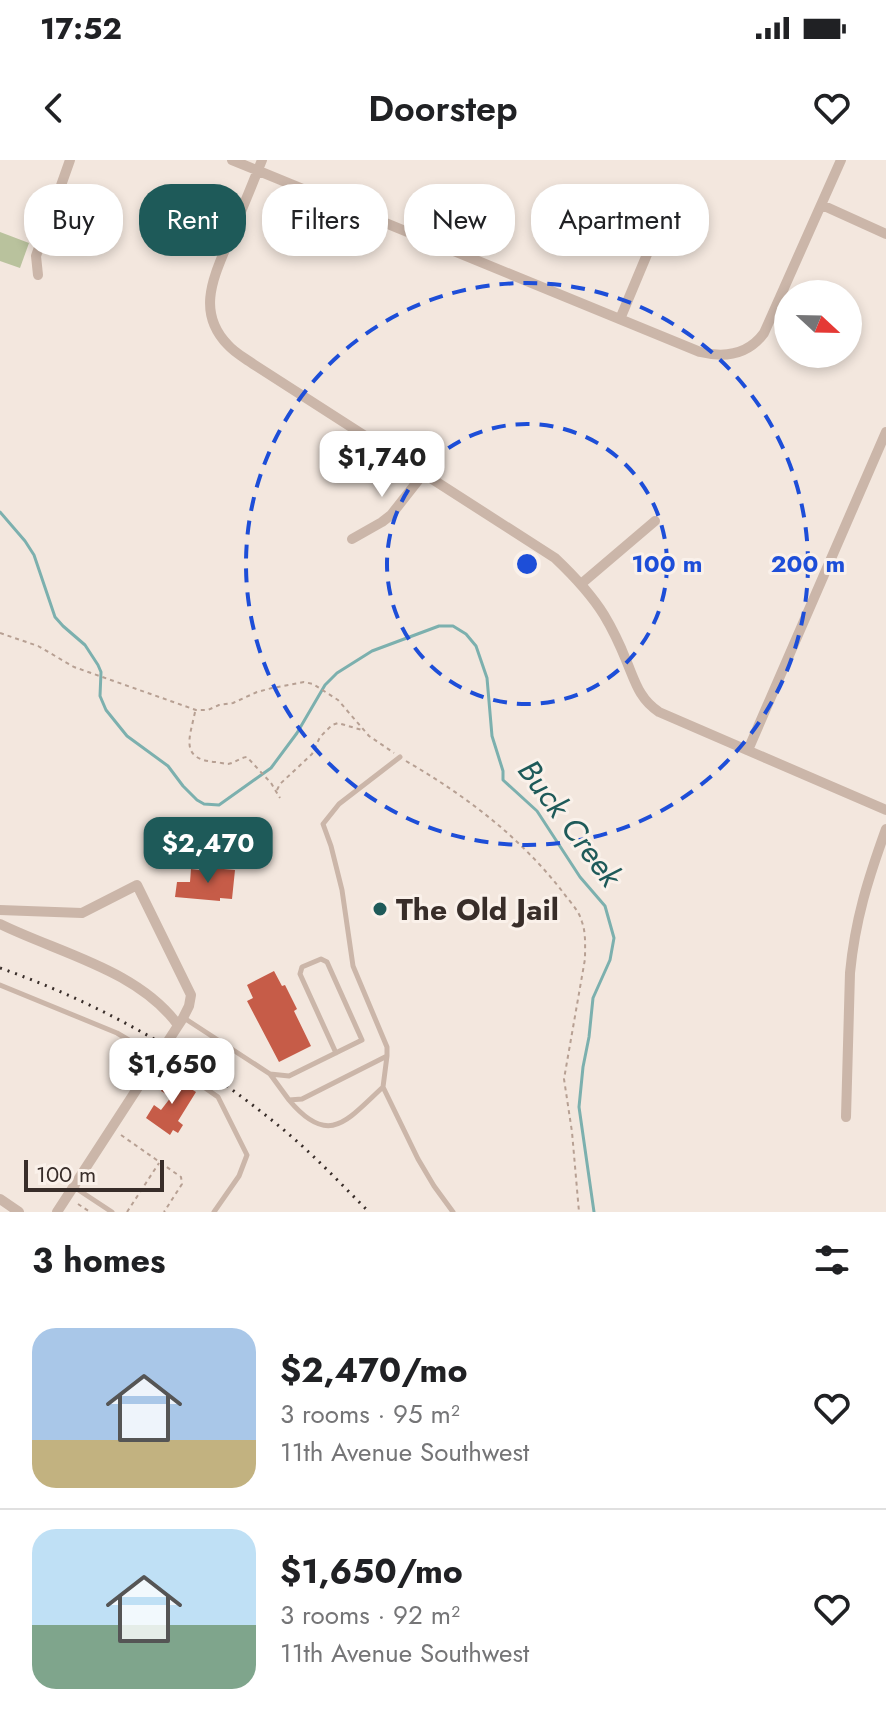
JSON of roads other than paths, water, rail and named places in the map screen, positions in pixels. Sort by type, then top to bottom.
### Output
[{"type":"street","points":[[38,275],[36,256],[70,160]]},
{"type":"street","points":[[232,160],[260,165],[700,352],[726,356],[746,350],[759,340],[769,324],[841,160]]},
{"type":"street","points":[[260,165],[218,266],[209,299],[213,323],[228,345],[555,558],[581,584],[605,616],[637,688],[646,702],[659,712],[886,810]]},
{"type":"street","points":[[822,205],[886,234]]},
{"type":"street","points":[[620,319],[646,256]]},
{"type":"street","points":[[748,750],[886,432]]},
{"type":"street","points":[[352,539],[391,515],[424,473]]},
{"type":"street","points":[[581,584],[655,521]]},
{"type":"street","points":[[846,1117],[852,951],[858,915],[886,829]]},
{"type":"street","points":[[0,910],[82,913],[137,885],[191,995],[181,1021],[57,1212]]},
{"type":"street","points":[[0,924],[126,979],[181,1021]]},
{"type":"street","points":[[0,1199],[19,1212]]},
{"type":"lane","points":[[400,757],[339,804],[323,824],[342,890],[353,966],[387,1047],[383,1087],[418,1159],[453,1212]]},
{"type":"lane","points":[[270,1074],[289,1076],[336,1053],[362,1040],[327,962],[321,959],[302,967],[300,974],[336,1053]]},
{"type":"lane","points":[[0,985],[117,1033],[218,1097],[247,1155],[239,1176],[214,1212]]},
{"type":"lane","points":[[181,1021],[270,1074],[304,1117],[315,1124],[328,1127],[340,1123],[383,1087]]},
{"type":"lane","points":[[289,1100],[302,1099],[387,1056]]},
{"type":"lane","points":[[74,1186],[112,1212]]},
{"type":"waterway","name":"Buck Creek","points":[[0,512],[34,555],[55,617],[85,645],[98,665],[101,672],[100,696],[106,710],[127,736],[168,766],[183,786],[204,804],[219,805],[271,768],[297,733],[325,685],[337,673],[372,651],[439,626],[453,626],[466,634],[476,646],[487,678],[492,736],[503,780],[537,811],[580,877],[605,906],[614,938],[610,960],[593,998],[579,1107],[594,1212]]},
{"type":"railway","points":[[0,968],[77,999],[185,1058],[285,1131],[369,1212]]},
{"type":"place","name":"The Old Jail","points":[[380,909]]}]
